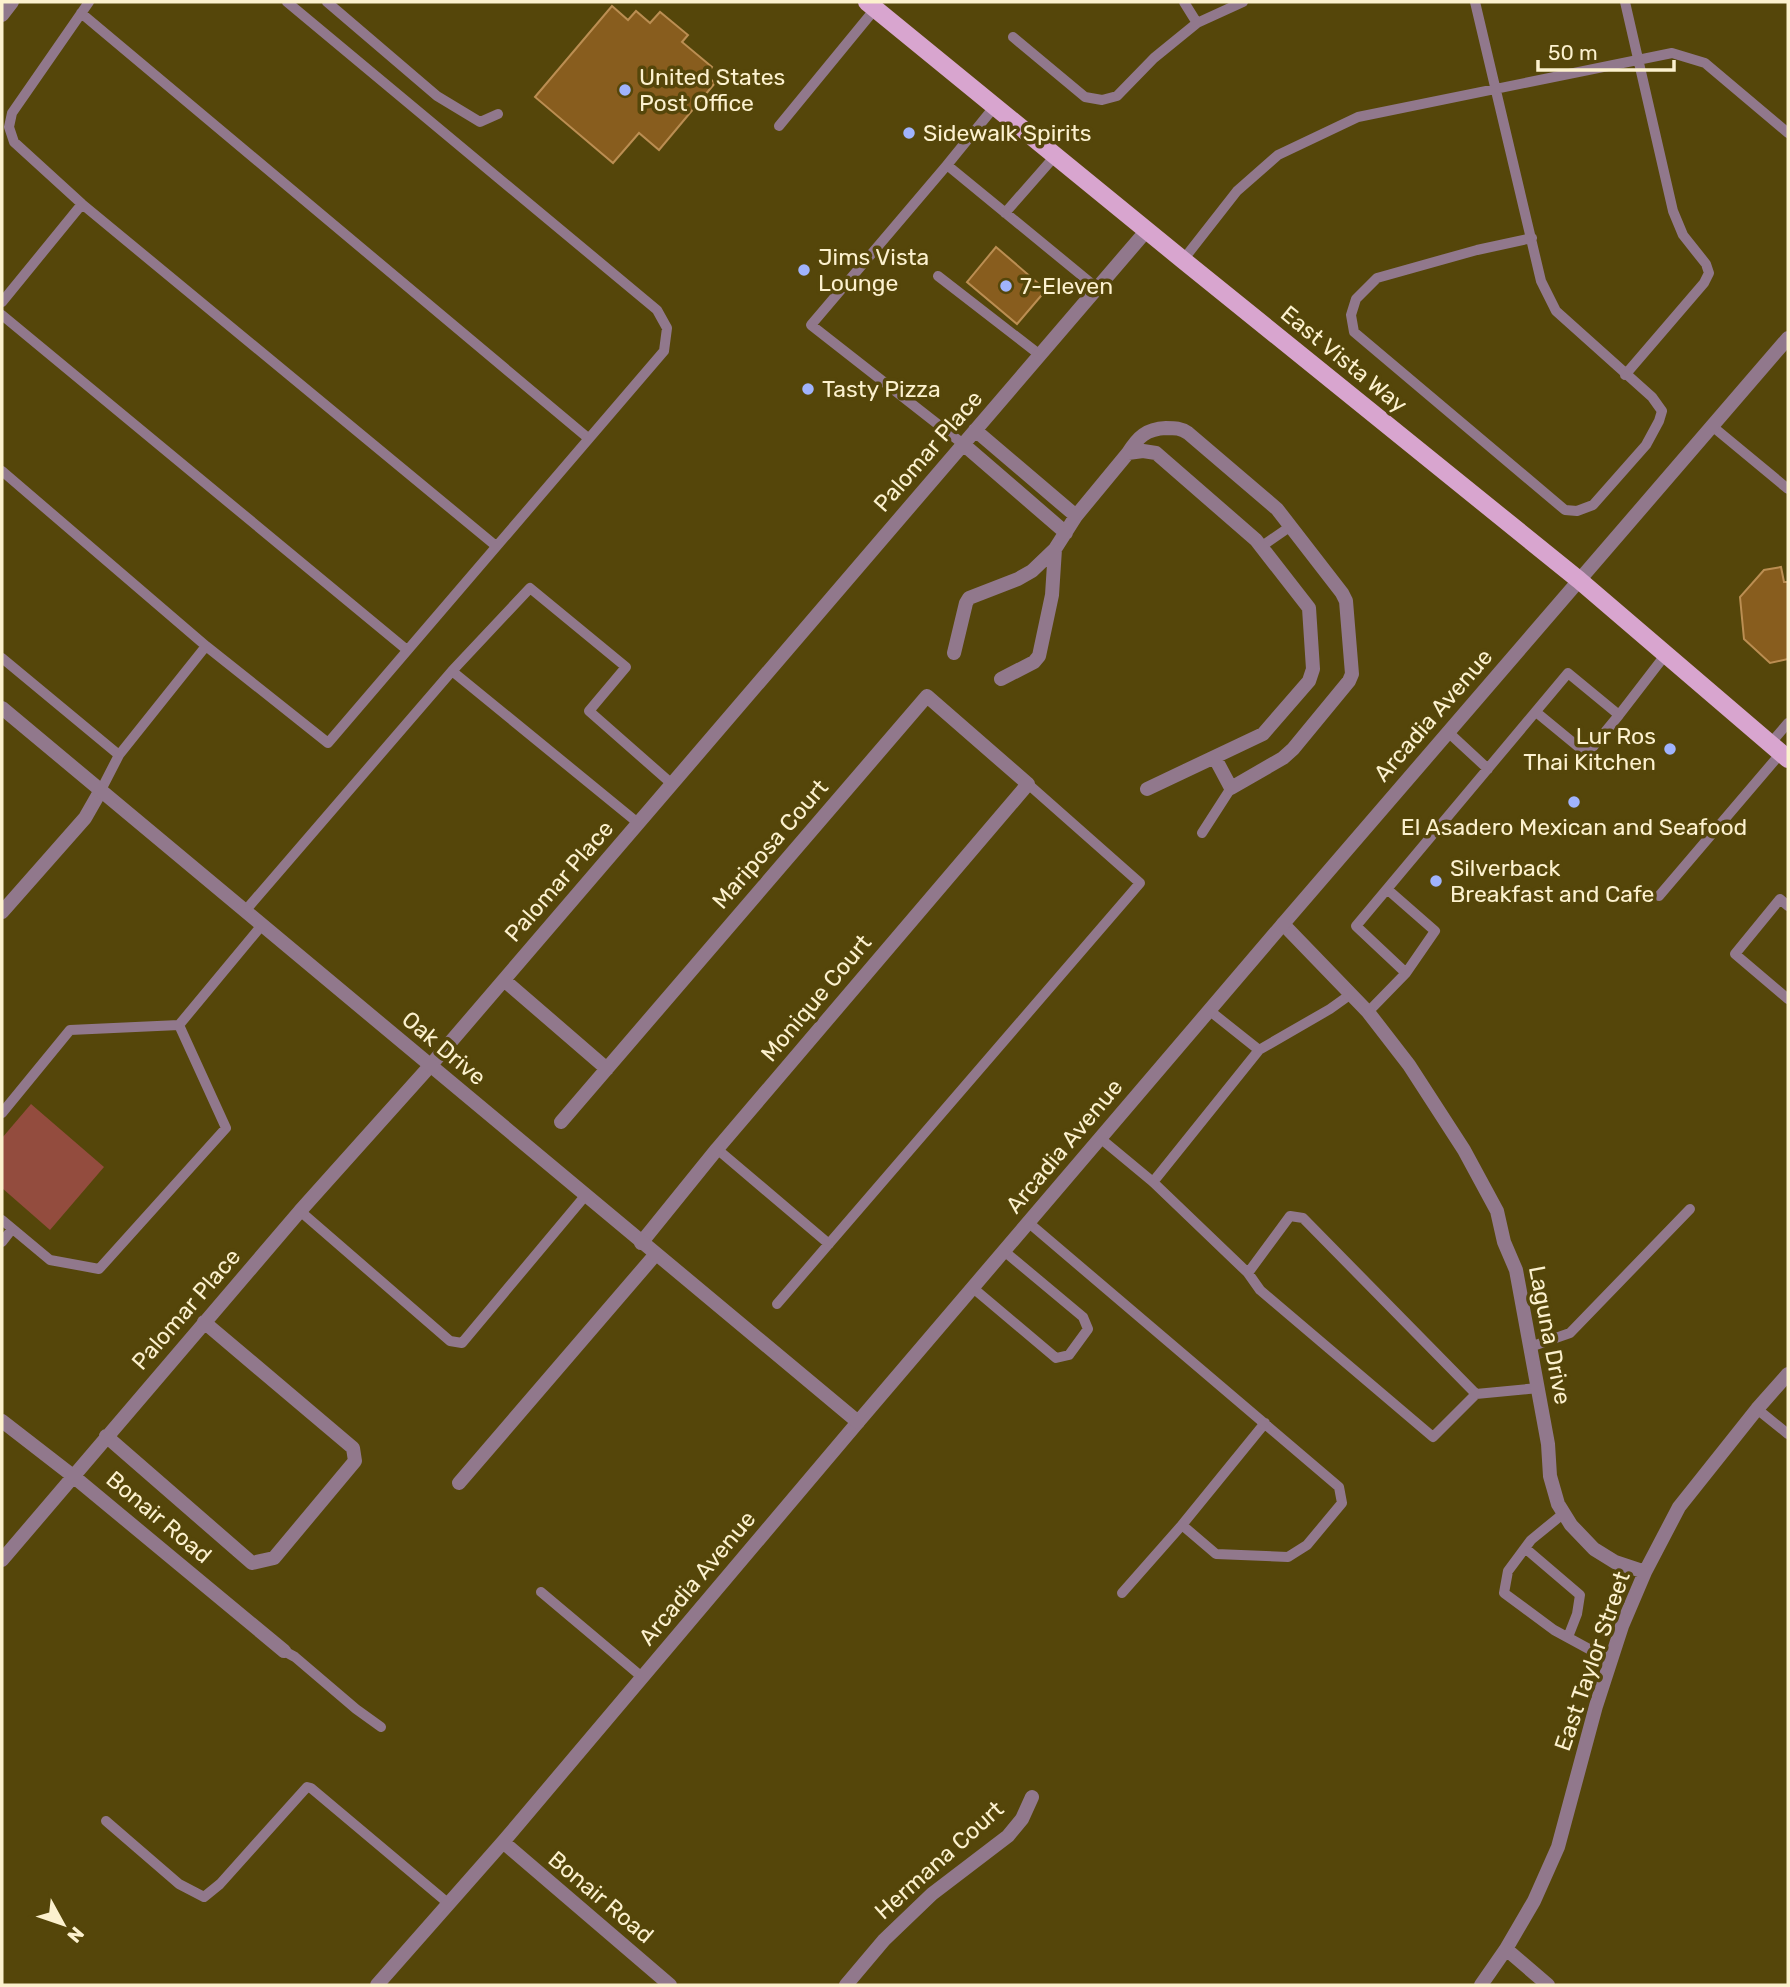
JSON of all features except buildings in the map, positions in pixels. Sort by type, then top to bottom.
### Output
[{"type":"main road","name":"East Vista Way","points":[[871,5],[1579,580],[1780,752]]},
{"type":"street","points":[[2,15],[12,2]]},
{"type":"street","name":"Palomar Place","points":[[2,1560],[204,1322],[430,1066],[1147,230]]},
{"type":"street","name":"Arcadia Avenue","points":[[377,1985],[503,1842],[1100,1138],[1788,338]]},
{"type":"street","points":[[954,653],[969,598],[1032,571],[1055,549],[1076,516],[1137,439],[1155,429],[1182,429],[1277,509],[1346,601],[1352,674],[1293,749],[1272,765],[1231,788],[1214,758]]},
{"type":"street","points":[[975,430],[1076,516]]},
{"type":"street","points":[[963,444],[1066,533]]},
{"type":"street","points":[[1128,453],[1156,453],[1262,546],[1309,608],[1312,675],[1263,734],[1147,789]]},
{"type":"street","points":[[1001,679],[1034,662],[1039,656],[1052,595],[1055,549]]},
{"type":"street","name":"Mariposa Court","points":[[561,1122],[927,696],[1028,784]]},
{"type":"street","name":"Oak Drive","points":[[2,708],[858,1422]]},
{"type":"street","name":"Monique Court","points":[[641,1243],[717,1149],[1028,784]]},
{"type":"street","points":[[2,912],[85,818],[101,790]]},
{"type":"street","name":"Laguna Drive","points":[[1283,924],[1368,1012],[1409,1065],[1458,1140],[1497,1211],[1504,1242],[1517,1270],[1548,1444],[1550,1476],[1558,1504],[1571,1525],[1594,1549],[1615,1562],[1645,1572]]},
{"type":"street","points":[[504,980],[607,1069]]},
{"type":"street","points":[[459,1483],[655,1255]]},
{"type":"street","points":[[106,1436],[252,1563],[274,1558],[355,1461],[353,1448],[204,1322]]},
{"type":"street","name":"East Taylor Street","points":[[1481,1985],[1534,1900],[1558,1847],[1596,1706],[1622,1626],[1645,1572],[1679,1507],[1788,1374]]},
{"type":"street","name":"Bonair Road","points":[[4,1426],[73,1476],[284,1651]]},
{"type":"street","name":"Hermana Court","points":[[846,1985],[884,1940],[932,1894],[1008,1836],[1022,1819],[1032,1797]]},
{"type":"street","name":"Bonair Road","points":[[503,1842],[670,1985]]},
{"type":"street","points":[[1506,1948],[1548,1985]]},
{"type":"lane","points":[[89,2],[12,113],[9,128],[14,142],[82,204],[496,546]]},
{"type":"lane","points":[[2,471],[206,646],[328,743],[664,351],[667,328],[656,310],[287,2]]},
{"type":"lane","points":[[327,2],[437,96],[480,122],[498,114]]},
{"type":"lane","points":[[1184,2],[1197,23]]},
{"type":"lane","points":[[1013,37],[1085,97],[1101,100],[1117,96],[1154,58],[1197,23],[1243,2]]},
{"type":"lane","points":[[1475,2],[1532,237],[1541,281],[1556,311],[1652,397],[1662,411],[1646,445],[1593,505],[1577,511],[1565,510],[1354,332],[1351,315],[1356,299],[1377,278],[1532,237]]},
{"type":"lane","points":[[1625,2],[1673,211],[1683,235],[1706,264],[1709,273],[1704,283],[1625,375]]},
{"type":"lane","points":[[779,125],[871,5]]},
{"type":"lane","points":[[81,13],[588,438]]},
{"type":"lane","points":[[1182,260],[1237,191],[1278,155],[1358,117],[1672,53],[1705,63],[1788,132]]},
{"type":"lane","points":[[963,444],[811,325],[995,106]]},
{"type":"lane","points":[[1005,214],[1055,156]]},
{"type":"lane","points":[[947,165],[1097,288]]},
{"type":"lane","points":[[2,302],[82,204]]},
{"type":"lane","points":[[938,276],[1040,355]]},
{"type":"lane","points":[[2,315],[407,650]]},
{"type":"lane","points":[[1712,426],[1788,489]]},
{"type":"lane","points":[[1262,546],[1291,526]]},
{"type":"lane","points":[[245,911],[452,671],[530,588],[626,667],[589,711],[672,784]]},
{"type":"lane","points":[[101,790],[119,755],[206,646]]},
{"type":"lane","points":[[1536,712],[1587,754],[1666,654]]},
{"type":"lane","points":[[2,658],[119,755]]},
{"type":"lane","points":[[452,671],[638,823]]},
{"type":"lane","points":[[1406,972],[1356,926],[1569,673],[1619,715]]},
{"type":"lane","points":[[1659,896],[1780,752],[1788,723]]},
{"type":"lane","points":[[1448,732],[1488,769]]},
{"type":"lane","points":[[777,1304],[1140,883],[1028,784]]},
{"type":"lane","points":[[1202,833],[1231,788]]},
{"type":"lane","points":[[1368,1012],[1406,972],[1435,931],[1387,889]]},
{"type":"lane","points":[[1787,902],[1780,899],[1735,954],[1788,999]]},
{"type":"lane","points":[[2,1113],[71,1030],[179,1025],[262,925]]},
{"type":"lane","points":[[1153,1182],[1259,1050],[1331,1009],[1351,994]]},
{"type":"lane","points":[[1210,1011],[1259,1050]]},
{"type":"lane","points":[[2,1220],[50,1261],[99,1269],[226,1128],[179,1025]]},
{"type":"lane","points":[[1100,1138],[1153,1182],[1248,1273],[1260,1290],[1433,1437],[1476,1394],[1538,1388]]},
{"type":"lane","points":[[717,1149],[829,1244]]},
{"type":"lane","points":[[300,1211],[450,1340],[462,1343],[585,1196]]},
{"type":"lane","points":[[1530,1348],[1570,1333],[1690,1209]]},
{"type":"lane","points":[[1248,1273],[1290,1216],[1303,1218],[1476,1394]]},
{"type":"lane","points":[[1029,1223],[1339,1487],[1342,1503],[1307,1545],[1288,1557],[1216,1554],[1182,1525]]},
{"type":"lane","points":[[2,1242],[12,1229]]},
{"type":"lane","points":[[973,1288],[1055,1358],[1069,1355],[1088,1329],[1083,1317],[1004,1251]]},
{"type":"lane","points":[[1757,1409],[1788,1434]]},
{"type":"lane","points":[[1122,1593],[1182,1525],[1265,1423]]},
{"type":"lane","points":[[1564,1513],[1525,1548],[1508,1571],[1504,1593],[1554,1630],[1611,1661]]},
{"type":"lane","points":[[1525,1548],[1580,1595],[1577,1614],[1568,1637]]},
{"type":"lane","points":[[541,1592],[642,1677]]},
{"type":"lane","points":[[284,1651],[381,1727]]},
{"type":"lane","points":[[106,1821],[179,1884],[204,1897],[220,1884],[307,1787],[449,1904]]},
{"type":"shaded area","points":[[31,1104],[104,1167],[50,1230],[2,1188],[2,1138]]},
{"type":"place","name":"United States Post Office","points":[[625,90]]},
{"type":"place","name":"Sidewalk Spirits","points":[[909,133]]},
{"type":"place","name":"Jims Vista Lounge","points":[[804,270]]},
{"type":"place","name":"7-Eleven","points":[[1006,286]]},
{"type":"place","name":"Tasty Pizza","points":[[808,389]]},
{"type":"place","name":"Lur Ros Thai Kitchen","points":[[1670,749]]},
{"type":"place","name":"El Asadero Mexican and Seafood","points":[[1574,802]]},
{"type":"place","name":"Silverback Breakfast and Cafe","points":[[1436,881]]}]
